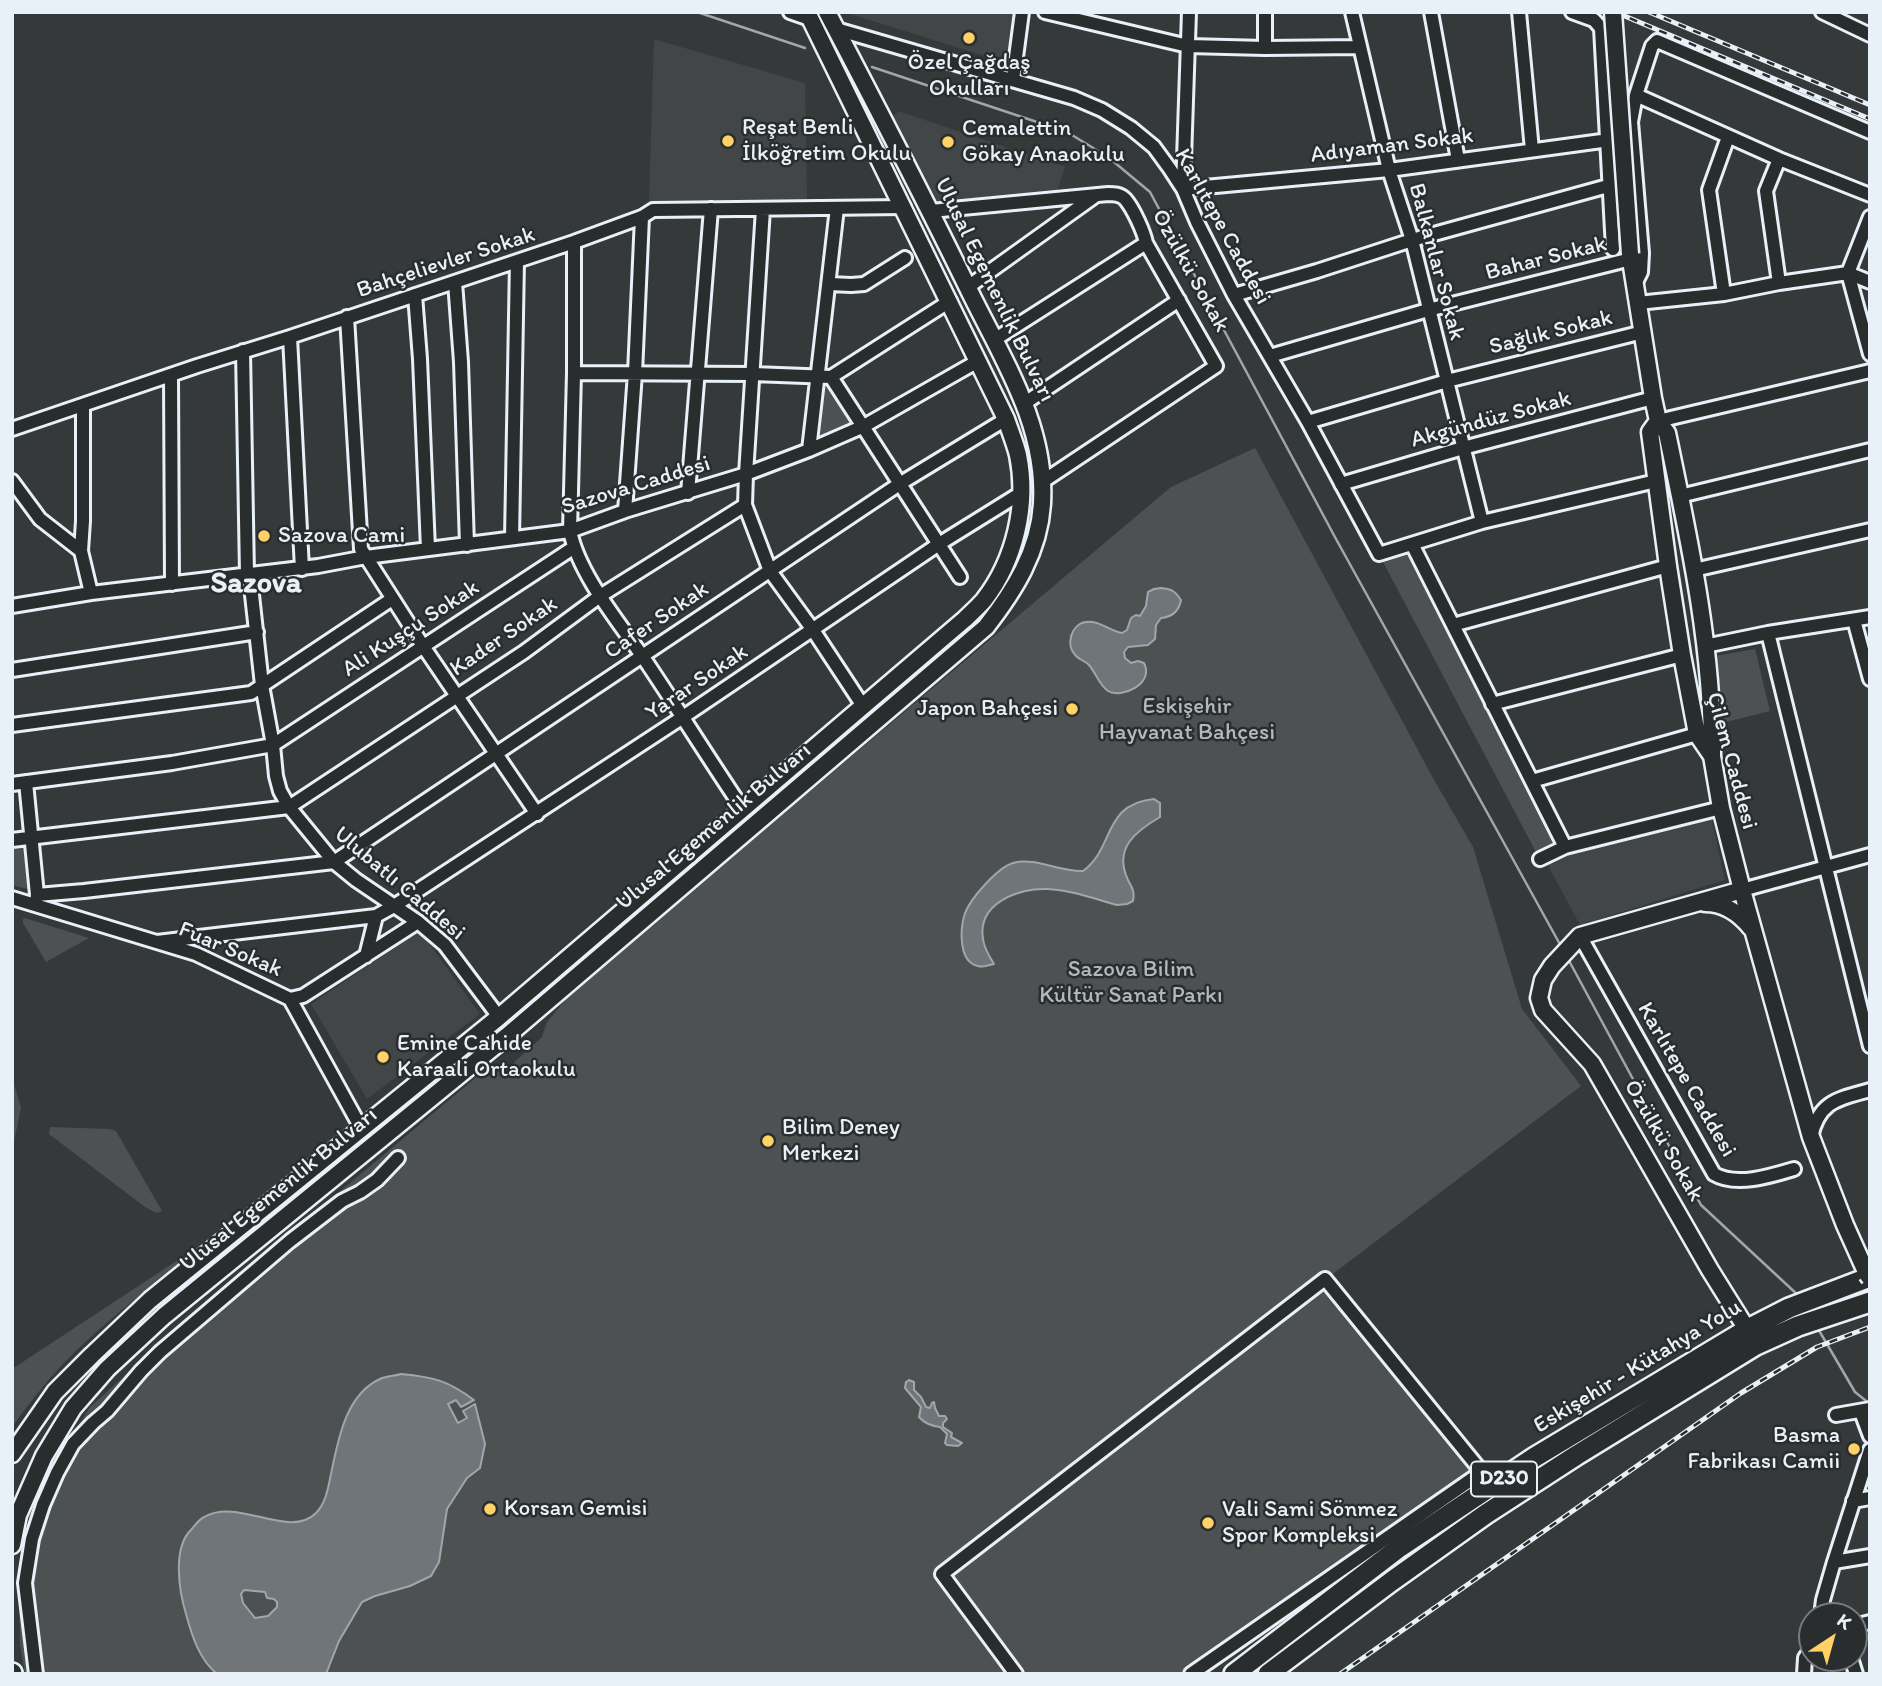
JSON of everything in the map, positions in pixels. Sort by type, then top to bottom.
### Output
[{"type":"highway","name":"Eskişehir - Kütahya Yolu","points":[[1268,1674],[1486,1514],[1752,1337],[1789,1308],[1869,1276]]},
{"type":"highway","name":"Eskişehir - Kütahya Yolu","points":[[1234,1674],[1400,1547],[1535,1457],[1670,1375],[1752,1337],[1798,1326],[1861,1304]]},
{"type":"main road","name":"Ulusal Egemenlik Bulvarı","points":[[12,1545],[18,1515],[44,1456],[73,1408],[107,1369],[164,1316],[506,1037],[986,627],[1023,575],[1036,542],[1042,505],[1039,452],[1025,403],[931,211],[827,12]]},
{"type":"main road","points":[[1613,12],[1631,257],[1653,398],[1658,421],[1667,433],[1694,570],[1705,646],[1712,756]]},
{"type":"main road","name":"Ulusal Egemenlik Bulvarı","points":[[15,1449],[55,1392],[150,1300],[499,1017],[965,619],[996,581],[1011,548],[1018,524],[1021,493],[1018,455],[1006,419],[950,301],[809,16]]},
{"type":"main road","points":[[904,207],[931,211]]},
{"type":"main road","name":"Çilem Caddesi","points":[[1658,421],[1650,432],[1656,481],[1682,654],[1698,734],[1712,756],[1721,808],[1752,929],[1813,1143],[1869,1276]]},
{"type":"main road","points":[[1580,936],[1742,890]]},
{"type":"main road","points":[[1692,904],[1726,906],[1752,929]]},
{"type":"main road","name":"Özülkü Sokak","points":[[1580,936],[1552,966],[1543,980],[1539,998],[1543,1010],[1592,1064],[1710,1270],[1752,1337]]},
{"type":"street","points":[[790,12],[809,16]]},
{"type":"street","points":[[1013,80],[1022,12]]},
{"type":"street","points":[[1045,12],[1188,46],[1360,47]]},
{"type":"street","points":[[1183,189],[1189,12]]},
{"type":"street","points":[[1265,12],[1265,48]]},
{"type":"street","name":"Balkanlar Sokak","points":[[1352,12],[1389,170],[1412,240],[1482,522]]},
{"type":"street","points":[[1432,12],[1458,160]]},
{"type":"street","points":[[1519,12],[1532,150]]},
{"type":"street","points":[[1572,12],[1594,20],[1601,28],[1613,249]]},
{"type":"street","points":[[1822,12],[1870,35]]},
{"type":"street","name":"Karlıtepe Caddesi","points":[[836,29],[1074,98],[1102,110],[1131,128],[1154,147],[1183,189],[1234,295],[1308,422],[1379,554],[1412,544]]},
{"type":"street","points":[[1635,284],[1641,272],[1642,253],[1631,122],[1636,95],[1652,46],[1657,41],[1870,132]]},
{"type":"street","points":[[1636,95],[1779,159],[1870,195]]},
{"type":"street","name":"Adıyaman Sokak","points":[[1183,189],[1389,170],[1632,137]]},
{"type":"street","points":[[1724,294],[1709,190],[1728,137]]},
{"type":"street","points":[[1779,159],[1766,191],[1779,283]]},
{"type":"street","points":[[1234,295],[1412,240],[1608,186]]},
{"type":"street","name":"Özülkü Sokak","points":[[1041,482],[1216,366],[1146,243],[1144,232],[1124,198],[1116,194],[1097,195]]},
{"type":"street","points":[[931,211],[1097,195]]},
{"type":"street","points":[[968,288],[1097,195]]},
{"type":"street","name":"Bahçelievler Sokak","points":[[12,429],[574,242],[642,217],[653,209],[904,207]]},
{"type":"street","points":[[809,450],[825,377],[830,284],[838,208]]},
{"type":"street","points":[[688,493],[711,209]]},
{"type":"street","points":[[763,209],[745,505],[770,571],[863,706]]},
{"type":"street","points":[[625,511],[642,217]]},
{"type":"street","points":[[1870,217],[1848,273],[1870,354]]},
{"type":"street","points":[[574,242],[570,531],[573,548],[600,596],[742,808]]},
{"type":"street","points":[[994,340],[1146,243]]},
{"type":"street","name":"Bahar Sokak","points":[[1270,356],[1428,310],[1631,257]]},
{"type":"street","points":[[830,284],[864,284],[905,258]]},
{"type":"street","points":[[512,538],[517,261]]},
{"type":"street","points":[[1638,303],[1724,294],[1848,273],[1870,282]]},
{"type":"street","points":[[455,282],[461,362],[467,544]]},
{"type":"street","points":[[415,295],[428,549]]},
{"type":"street","points":[[1025,403],[1179,300]]},
{"type":"street","points":[[574,373],[825,377],[950,301]]},
{"type":"street","points":[[348,317],[361,549],[537,814]]},
{"type":"street","name":"Sağlık Sokak","points":[[1308,422],[1447,381],[1643,332]]},
{"type":"street","points":[[290,337],[302,569]]},
{"type":"street","name":"Ulubatlı Caddesi","points":[[243,351],[247,574],[251,586],[262,685],[280,791],[289,807],[334,862],[418,922],[445,945],[499,1017]]},
{"type":"street","name":"Sazova Caddesi","points":[[12,606],[91,593],[302,569],[366,557],[570,531],[746,474],[809,450],[864,426],[978,361]]},
{"type":"street","points":[[1658,421],[1870,371]]},
{"type":"street","points":[[171,375],[172,584]]},
{"type":"street","points":[[825,377],[864,426],[960,577]]},
{"type":"street","name":"Akgündüz Sokak","points":[[1341,484],[1463,448],[1653,398]]},
{"type":"street","points":[[83,406],[81,551],[91,593]]},
{"type":"street","name":"Cafer Sokak","points":[[334,862],[901,483],[1006,419]]},
{"type":"street","points":[[1680,496],[1870,450]]},
{"type":"street","points":[[12,481],[40,519],[81,551]]},
{"type":"street","points":[[1565,847],[1412,544],[1482,522],[1656,481]]},
{"type":"street","name":"Yarar Sokak","points":[[376,916],[537,814],[939,544],[1021,493]]},
{"type":"street","name":"Kader Sokak","points":[[289,807],[524,652],[600,596],[745,505]]},
{"type":"street","points":[[1694,570],[1870,530]]},
{"type":"street","name":"Ali Kuşçu Sokak","points":[[273,745],[573,548]]},
{"type":"street","points":[[1453,625],[1668,566]]},
{"type":"street","points":[[12,724],[251,693],[392,599]]},
{"type":"street","points":[[1705,646],[1870,617]]},
{"type":"street","points":[[1854,620],[1870,679]]},
{"type":"street","points":[[12,670],[257,632]]},
{"type":"street","points":[[1768,633],[1870,1046]]},
{"type":"street","points":[[1492,704],[1682,654]]},
{"type":"street","points":[[1532,781],[1698,734]]},
{"type":"street","points":[[273,745],[172,763],[16,782],[33,838],[36,900],[334,862]]},
{"type":"street","points":[[12,840],[289,807]]},
{"type":"street","points":[[1540,859],[1565,847],[1721,808]]},
{"type":"street","points":[[1742,890],[1870,855]]},
{"type":"street","name":"Fuar Sokak","points":[[12,898],[36,900],[196,954],[290,999],[361,1128]]},
{"type":"street","points":[[157,942],[376,916],[366,956]]},
{"type":"street","points":[[290,999],[303,996],[418,922]]},
{"type":"street","name":"Karlıtepe Caddesi","points":[[1580,936],[1714,1174],[1723,1179],[1766,1178],[1794,1168]]},
{"type":"street","points":[[1813,1143],[1814,1122],[1819,1113],[1836,1100],[1870,1090]]},
{"type":"street","points":[[36,1674],[25,1583],[32,1539],[57,1472],[73,1444],[160,1352],[281,1248],[342,1201],[377,1180],[398,1158]]},
{"type":"street","points":[[1016,1674],[942,1574],[1325,1279],[1482,1472],[1191,1674]]},
{"type":"street","points":[[1836,1415],[1865,1410],[1870,1436]]},
{"type":"street","points":[[1823,1602],[1870,1450]]},
{"type":"street","points":[[1853,1501],[1870,1498]]},
{"type":"street","points":[[1834,1562],[1870,1556]]},
{"type":"shaded area","name":"Özel Çağdaş Okulları","points":[[1014,12],[1007,63],[847,13]]},
{"type":"shaded area","name":"Reşat Benli İlköğretim Okulu","points":[[654,39],[805,83],[807,200],[649,201]]},
{"type":"shaded area","name":"Cemalettin Gökay Anaokulu","points":[[898,111],[1065,167],[1057,192],[937,206],[893,117]]},
{"type":"shaded area","points":[[1161,588],[1177,594],[1181,600],[1179,607],[1172,615],[1161,618],[1156,625],[1155,639],[1148,645],[1128,647],[1124,652],[1125,658],[1131,663],[1144,663],[1145,677],[1135,688],[1128,691],[1108,691],[1089,665],[1073,651],[1070,641],[1073,631],[1081,624],[1091,622],[1122,633],[1127,630],[1131,618],[1140,616],[1146,606],[1148,592]]},
{"type":"shaded area","points":[[1154,799],[1160,803],[1160,817],[1135,835],[1125,850],[1123,859],[1133,901],[1117,905],[1074,893],[1047,889],[1013,895],[993,907],[983,926],[984,946],[994,964],[980,967],[971,963],[962,944],[965,913],[992,877],[1013,863],[1022,862],[1083,871],[1093,862],[1117,818],[1125,809]]},
{"type":"shaded area","points":[[1711,816],[1725,880],[1580,925],[1546,862],[1568,851]]},
{"type":"shaded area","name":"Emine Cahide Karaali Ortaokulu","points":[[420,931],[480,1014],[367,1099],[311,1004]]},
{"type":"shaded area","points":[[401,1374],[439,1381],[474,1400],[461,1407],[456,1400],[448,1404],[458,1423],[467,1418],[463,1411],[475,1404],[485,1444],[480,1468],[467,1478],[447,1509],[439,1562],[431,1576],[362,1602],[339,1641],[326,1674],[217,1674],[197,1647],[183,1605],[179,1560],[184,1540],[200,1520],[218,1512],[292,1522],[305,1520],[316,1513],[326,1495],[340,1434],[351,1407],[368,1386],[380,1379]],"holes":[[[244,1590],[265,1592],[267,1598],[277,1602],[277,1607],[268,1616],[255,1618],[243,1603],[241,1594]]]},
{"type":"shaded area","points":[[909,1380],[914,1382],[914,1390],[926,1407],[930,1408],[934,1402],[939,1416],[945,1416],[947,1419],[943,1427],[952,1433],[951,1437],[962,1443],[958,1446],[947,1445],[947,1434],[940,1427],[919,1417],[921,1407],[905,1388]]},
{"type":"green space","points":[[827,386],[852,425],[816,441],[822,387]]},
{"type":"green space","name":"Sazova Bilim Kültür Sanat Parkı","points":[[1255,448],[1473,847],[1522,1009],[1581,1086],[1326,1279],[1482,1472],[1191,1674],[25,1674],[20,1644],[19,1585],[31,1528],[56,1462],[90,1407],[189,1318],[492,1064],[509,1067],[542,1037],[547,1022],[571,993],[1171,487]]},
{"type":"green space","points":[[1411,548],[1560,845],[1538,856],[1381,558]]},
{"type":"green space","points":[[1755,649],[1770,711],[1718,724],[1710,657]]},
{"type":"green space","points":[[28,844],[31,890],[12,885],[12,847]]},
{"type":"green space","points":[[25,918],[89,938],[46,962],[23,923]]},
{"type":"green space","points":[[12,1077],[21,1108],[12,1151]]},
{"type":"green space","points":[[50,1127],[116,1131],[162,1211],[157,1213],[145,1207],[49,1134]]},
{"type":"green space","points":[[181,1258],[184,1261],[120,1312],[60,1367],[12,1427],[12,1369]]},
{"type":"waterway","points":[[697,12],[805,48]]},
{"type":"waterway","points":[[872,67],[1067,132],[1108,157],[1150,192],[1336,539],[1562,948]]},
{"type":"waterway","points":[[1567,957],[1701,1205],[1800,1297]]},
{"type":"waterway","points":[[1817,1327],[1855,1392],[1870,1404]]},
{"type":"railway","points":[[1615,12],[1870,119]]},
{"type":"railway","points":[[1649,12],[1870,105]]},
{"type":"railway","points":[[1340,1674],[1741,1393],[1817,1347],[1870,1327]]},
{"type":"place","name":"Özel Çağdaş Okulları","points":[[969,38]]},
{"type":"place","name":"Reşat Benli İlköğretim Okulu","points":[[728,141]]},
{"type":"place","name":"Cemalettin Gökay Anaokulu","points":[[948,142]]},
{"type":"place","name":"Sazova Cami","points":[[264,536]]},
{"type":"place","name":"Japon Bahçesi","points":[[1072,709]]},
{"type":"place","name":"Emine Cahide Karaali Ortaokulu","points":[[383,1057]]},
{"type":"place","name":"Bilim Deney Merkezi","points":[[768,1141]]},
{"type":"place","name":"Basma Fabrikası Camii","points":[[1854,1449]]},
{"type":"place","name":"Korsan Gemisi","points":[[490,1509]]},
{"type":"place","name":"Vali Sami Sönmez Spor Kompleksi","points":[[1208,1523]]},
{"type":"district","name":"Sazova","points":[[256,584]]},
{"type":"park label","name":"Eskişehir Hayvanat Bahçesi","points":[[1187,720]]}]
